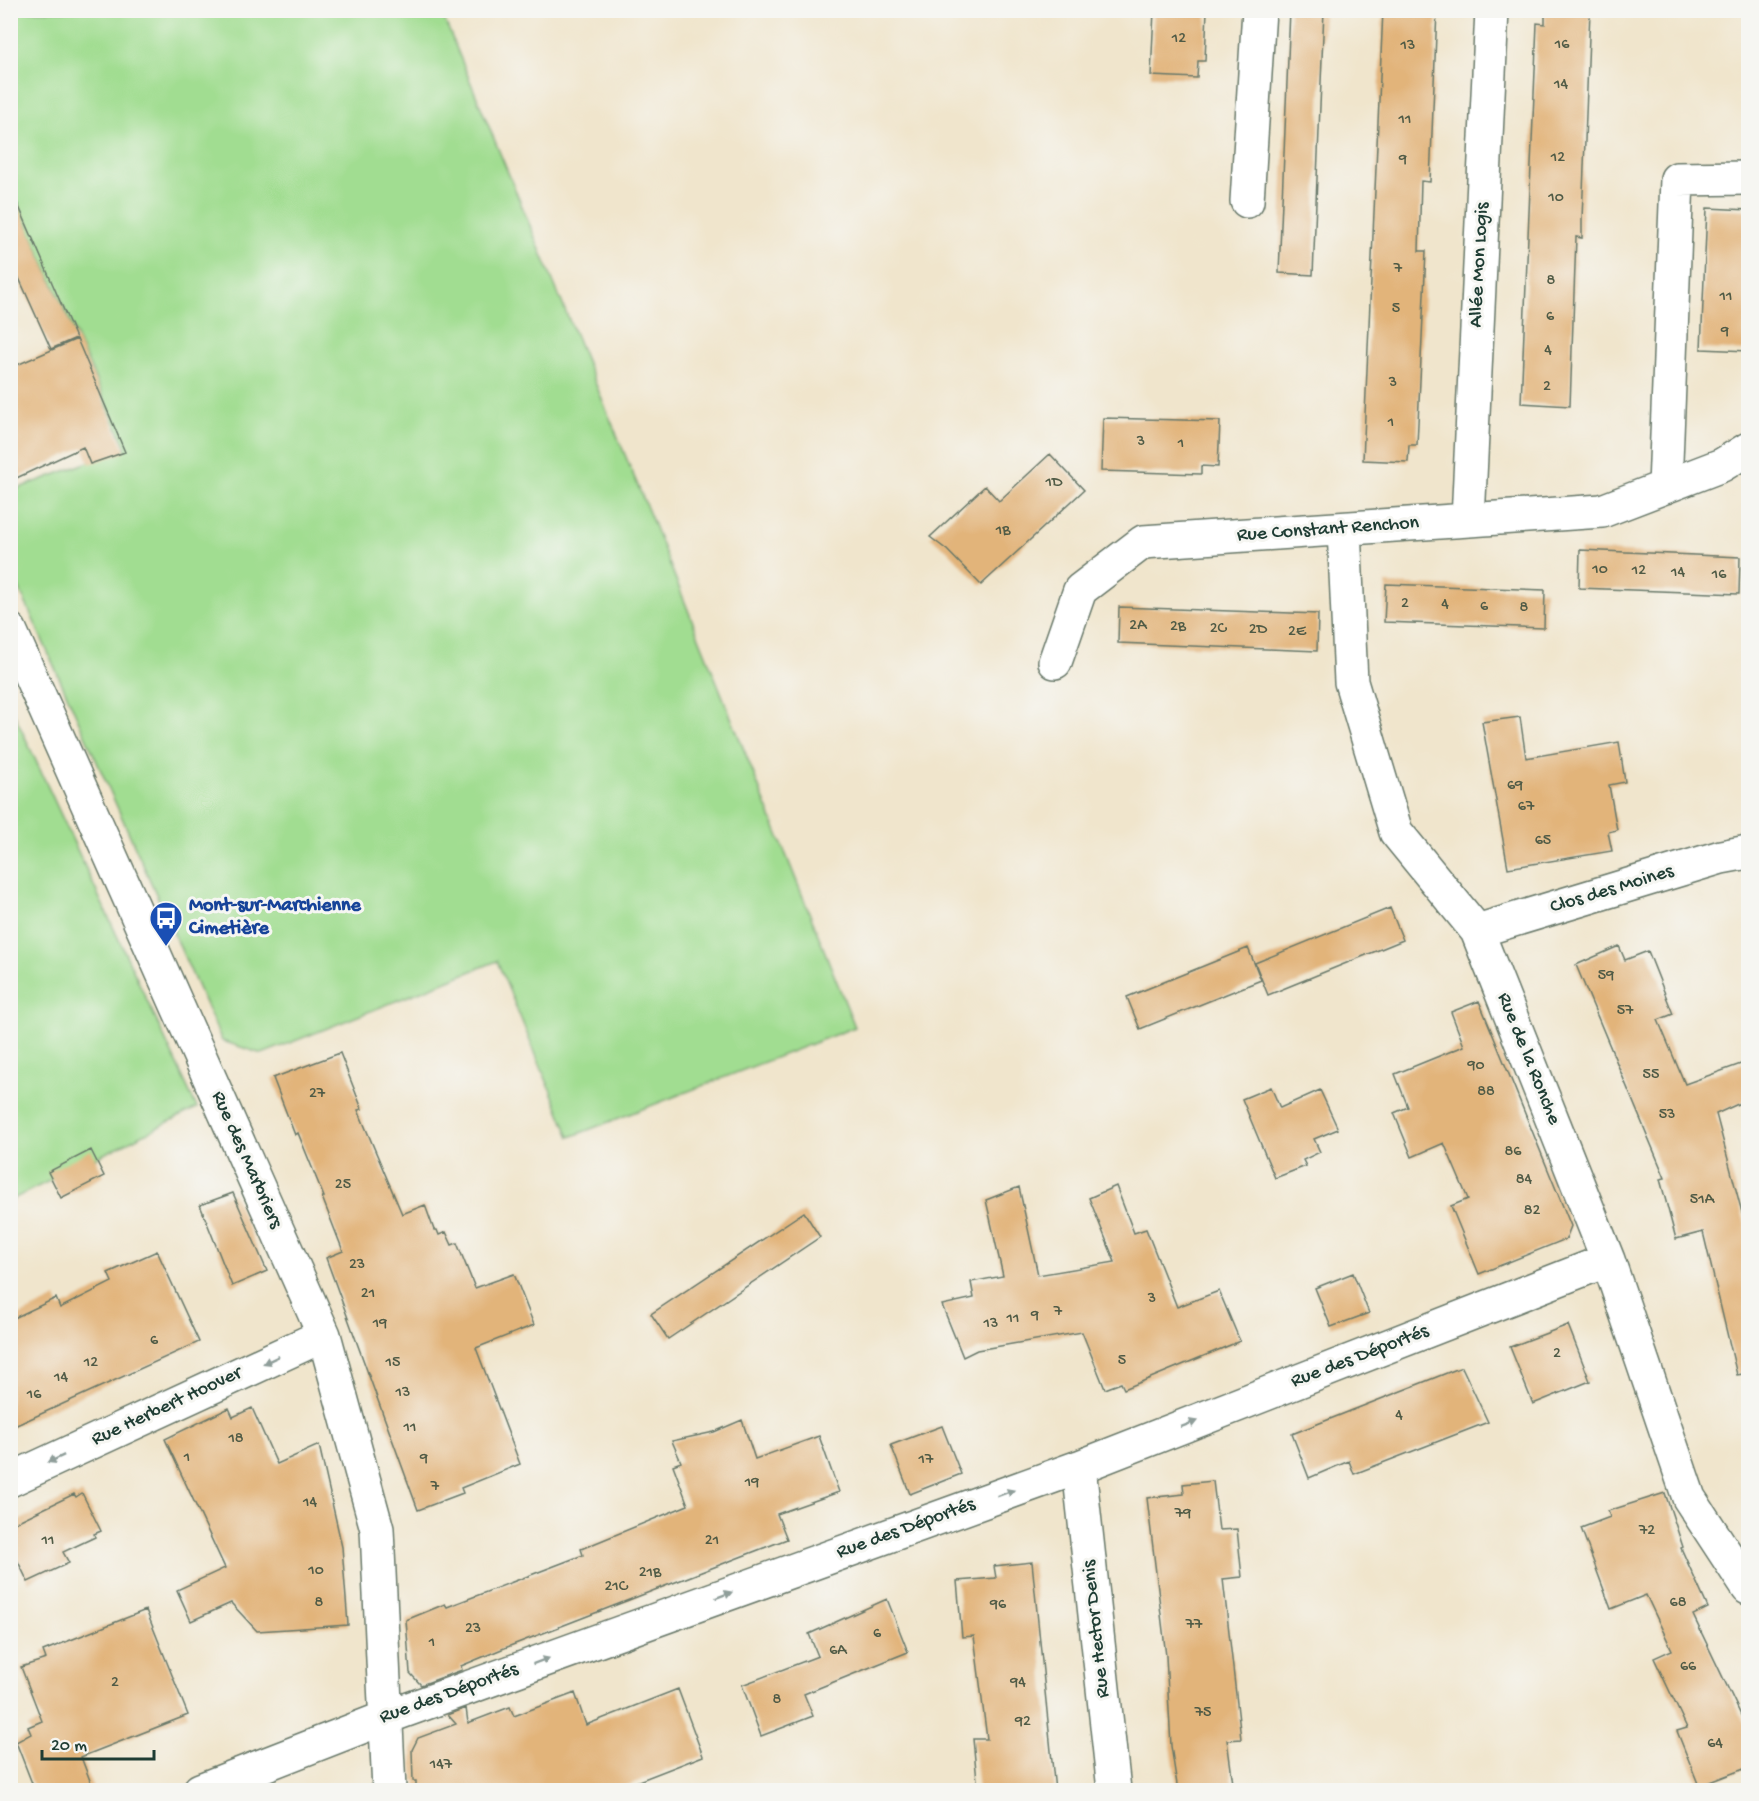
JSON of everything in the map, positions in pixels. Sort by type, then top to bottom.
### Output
[{"type":"street","points":[[1247,201],[1258,10]]},
{"type":"street","name":"Allée Mon Logis","points":[[1468,520],[1492,10]]},
{"type":"street","points":[[1665,487],[1677,179],[1749,178]]},
{"type":"street","name":"Rue Constant Renchon","points":[[1055,662],[1080,590],[1143,542],[1602,511],[1722,465],[1749,449]]},
{"type":"street","name":"Rue de la Ronche","points":[[1344,529],[1351,682],[1396,832],[1476,931],[1608,1260],[1689,1498],[1749,1588]]},
{"type":"street","name":"Rue des Marbriers","points":[[10,630],[324,1335],[377,1528],[389,1791]]},
{"type":"street","name":"Clos des Moines","points":[[1476,931],[1721,857],[1749,852]]},
{"type":"street","name":"Rue des Déportés","points":[[200,1791],[387,1716],[1079,1467],[1608,1260]]},
{"type":"street","name":"Rue Herbert Hoover","points":[[10,1480],[324,1335]]},
{"type":"street","name":"Rue Hector Denis","points":[[1079,1467],[1114,1791]]},
{"type":"green space","points":[[10,11],[441,11],[650,515],[855,1027],[570,1137],[497,961],[262,1054],[222,1041],[11,570],[11,491],[126,448],[11,189]]},
{"type":"green space","points":[[10,705],[197,1108],[11,1200],[10,1200]]},
{"type":"building","points":[[1154,10],[1207,10],[1205,61],[1198,61],[1197,78],[1151,76]]},
{"type":"building","points":[[1290,10],[1324,10],[1313,275],[1279,273]]},
{"type":"building","points":[[1383,10],[1437,10],[1430,182],[1421,181],[1419,251],[1426,251],[1417,445],[1409,445],[1408,462],[1363,460]]},
{"type":"building","points":[[1545,10],[1590,10],[1582,238],[1576,237],[1570,406],[1521,403],[1537,23],[1545,24]]},
{"type":"building","points":[[10,186],[76,338],[51,349],[10,258]]},
{"type":"building","points":[[1707,208],[1749,210],[1749,351],[1701,349]]},
{"type":"building","points":[[77,339],[125,452],[90,464],[83,447],[10,481],[10,368]]},
{"type":"building","points":[[1103,418],[1220,421],[1218,467],[1201,466],[1201,474],[1101,471]]},
{"type":"building","points":[[1050,454],[1084,490],[981,585],[947,550],[930,537],[985,486],[999,501]]},
{"type":"building","points":[[1580,550],[1740,557],[1739,594],[1579,588]]},
{"type":"building","points":[[1386,584],[1545,590],[1544,628],[1384,622]]},
{"type":"building","points":[[1119,607],[1318,614],[1317,651],[1118,643]]},
{"type":"building","points":[[1520,717],[1526,758],[1619,742],[1625,782],[1609,785],[1617,830],[1608,832],[1612,851],[1508,868],[1482,722]]},
{"type":"building","points":[[1390,908],[1403,940],[1268,995],[1255,963]]},
{"type":"building","points":[[1619,946],[1625,960],[1648,951],[1673,1014],[1658,1020],[1685,1084],[1749,1061],[1749,1099],[1716,1114],[1749,1239],[1749,1373],[1737,1375],[1703,1232],[1676,1239],[1660,1179],[1665,1178],[1576,965]]},
{"type":"building","points":[[1248,948],[1261,980],[1140,1029],[1127,997]]},
{"type":"building","points":[[1479,1001],[1571,1226],[1566,1239],[1479,1274],[1451,1206],[1468,1199],[1444,1143],[1412,1157],[1394,1113],[1408,1107],[1395,1074],[1464,1046],[1451,1012]]},
{"type":"building","points":[[340,1053],[362,1109],[358,1110],[402,1214],[425,1205],[434,1230],[437,1230],[439,1235],[446,1232],[452,1245],[457,1243],[475,1288],[514,1274],[534,1325],[476,1348],[520,1464],[461,1488],[463,1493],[418,1510],[326,1258],[343,1251],[322,1197],[324,1197],[298,1133],[295,1135],[273,1078]]},
{"type":"building","points":[[1271,1087],[1280,1108],[1320,1090],[1338,1129],[1314,1139],[1320,1152],[1303,1160],[1306,1166],[1275,1178],[1242,1099]]},
{"type":"building","points":[[91,1150],[104,1176],[61,1198],[48,1172]]},
{"type":"building","points":[[1116,1186],[1134,1233],[1146,1229],[1177,1307],[1219,1291],[1240,1341],[1124,1389],[1121,1383],[1105,1389],[1082,1332],[977,1350],[963,1357],[942,1305],[974,1298],[971,1282],[1003,1276],[986,1200],[1019,1187],[1038,1275],[1115,1262],[1089,1198]]},
{"type":"building","points":[[233,1193],[267,1271],[232,1286],[200,1205]]},
{"type":"building","points":[[804,1212],[820,1237],[668,1339],[651,1314]]},
{"type":"building","points":[[157,1251],[199,1342],[10,1428],[10,1320],[56,1298],[60,1308],[112,1282],[108,1273]]},
{"type":"building","points":[[1353,1273],[1369,1313],[1331,1327],[1315,1288]]},
{"type":"building","points":[[1568,1325],[1590,1381],[1533,1404],[1510,1347]]},
{"type":"building","points":[[1462,1367],[1488,1422],[1354,1474],[1349,1461],[1309,1478],[1292,1434]]},
{"type":"building","points":[[229,1408],[233,1417],[252,1408],[277,1464],[319,1445],[342,1547],[348,1625],[257,1631],[231,1603],[191,1621],[177,1590],[225,1568],[165,1439]]},
{"type":"building","points":[[742,1420],[755,1459],[819,1436],[839,1492],[777,1514],[787,1539],[502,1649],[461,1666],[462,1670],[421,1685],[410,1673],[406,1620],[445,1604],[447,1607],[583,1555],[581,1549],[688,1505],[673,1465],[681,1462],[672,1441],[714,1432]]},
{"type":"building","points":[[942,1426],[961,1474],[910,1494],[891,1445]]},
{"type":"building","points":[[1213,1481],[1219,1530],[1237,1529],[1242,1577],[1223,1579],[1241,1739],[1227,1740],[1234,1791],[1178,1791],[1171,1746],[1166,1656],[1147,1498],[1184,1494],[1183,1484]]},
{"type":"building","points":[[82,1493],[101,1531],[94,1534],[95,1537],[63,1552],[69,1563],[28,1582],[10,1545],[10,1525],[74,1494],[76,1497]]},
{"type":"building","points":[[1665,1493],[1683,1547],[1681,1548],[1708,1608],[1693,1615],[1749,1732],[1749,1767],[1699,1786],[1677,1731],[1687,1728],[1654,1658],[1672,1650],[1646,1595],[1611,1609],[1581,1528],[1610,1517],[1608,1511]]},
{"type":"building","points":[[1032,1562],[1055,1791],[978,1791],[973,1739],[987,1739],[974,1636],[962,1637],[957,1581],[996,1578],[994,1566]]},
{"type":"building","points":[[887,1599],[908,1652],[804,1694],[813,1716],[761,1736],[742,1685],[818,1656],[809,1634]]},
{"type":"building","points":[[146,1610],[188,1715],[81,1757],[94,1791],[35,1791],[16,1742],[31,1734],[28,1727],[42,1721],[21,1667],[46,1659],[43,1651]]},
{"type":"building","points":[[678,1689],[703,1756],[613,1791],[416,1791],[416,1781],[413,1781],[412,1750],[418,1738],[456,1724],[448,1715],[466,1708],[468,1723],[510,1707],[514,1716],[575,1693],[586,1725]]},
{"type":"place","name":"Mont-sur-Marchienne Cimetière","points":[[166,947]]}]
